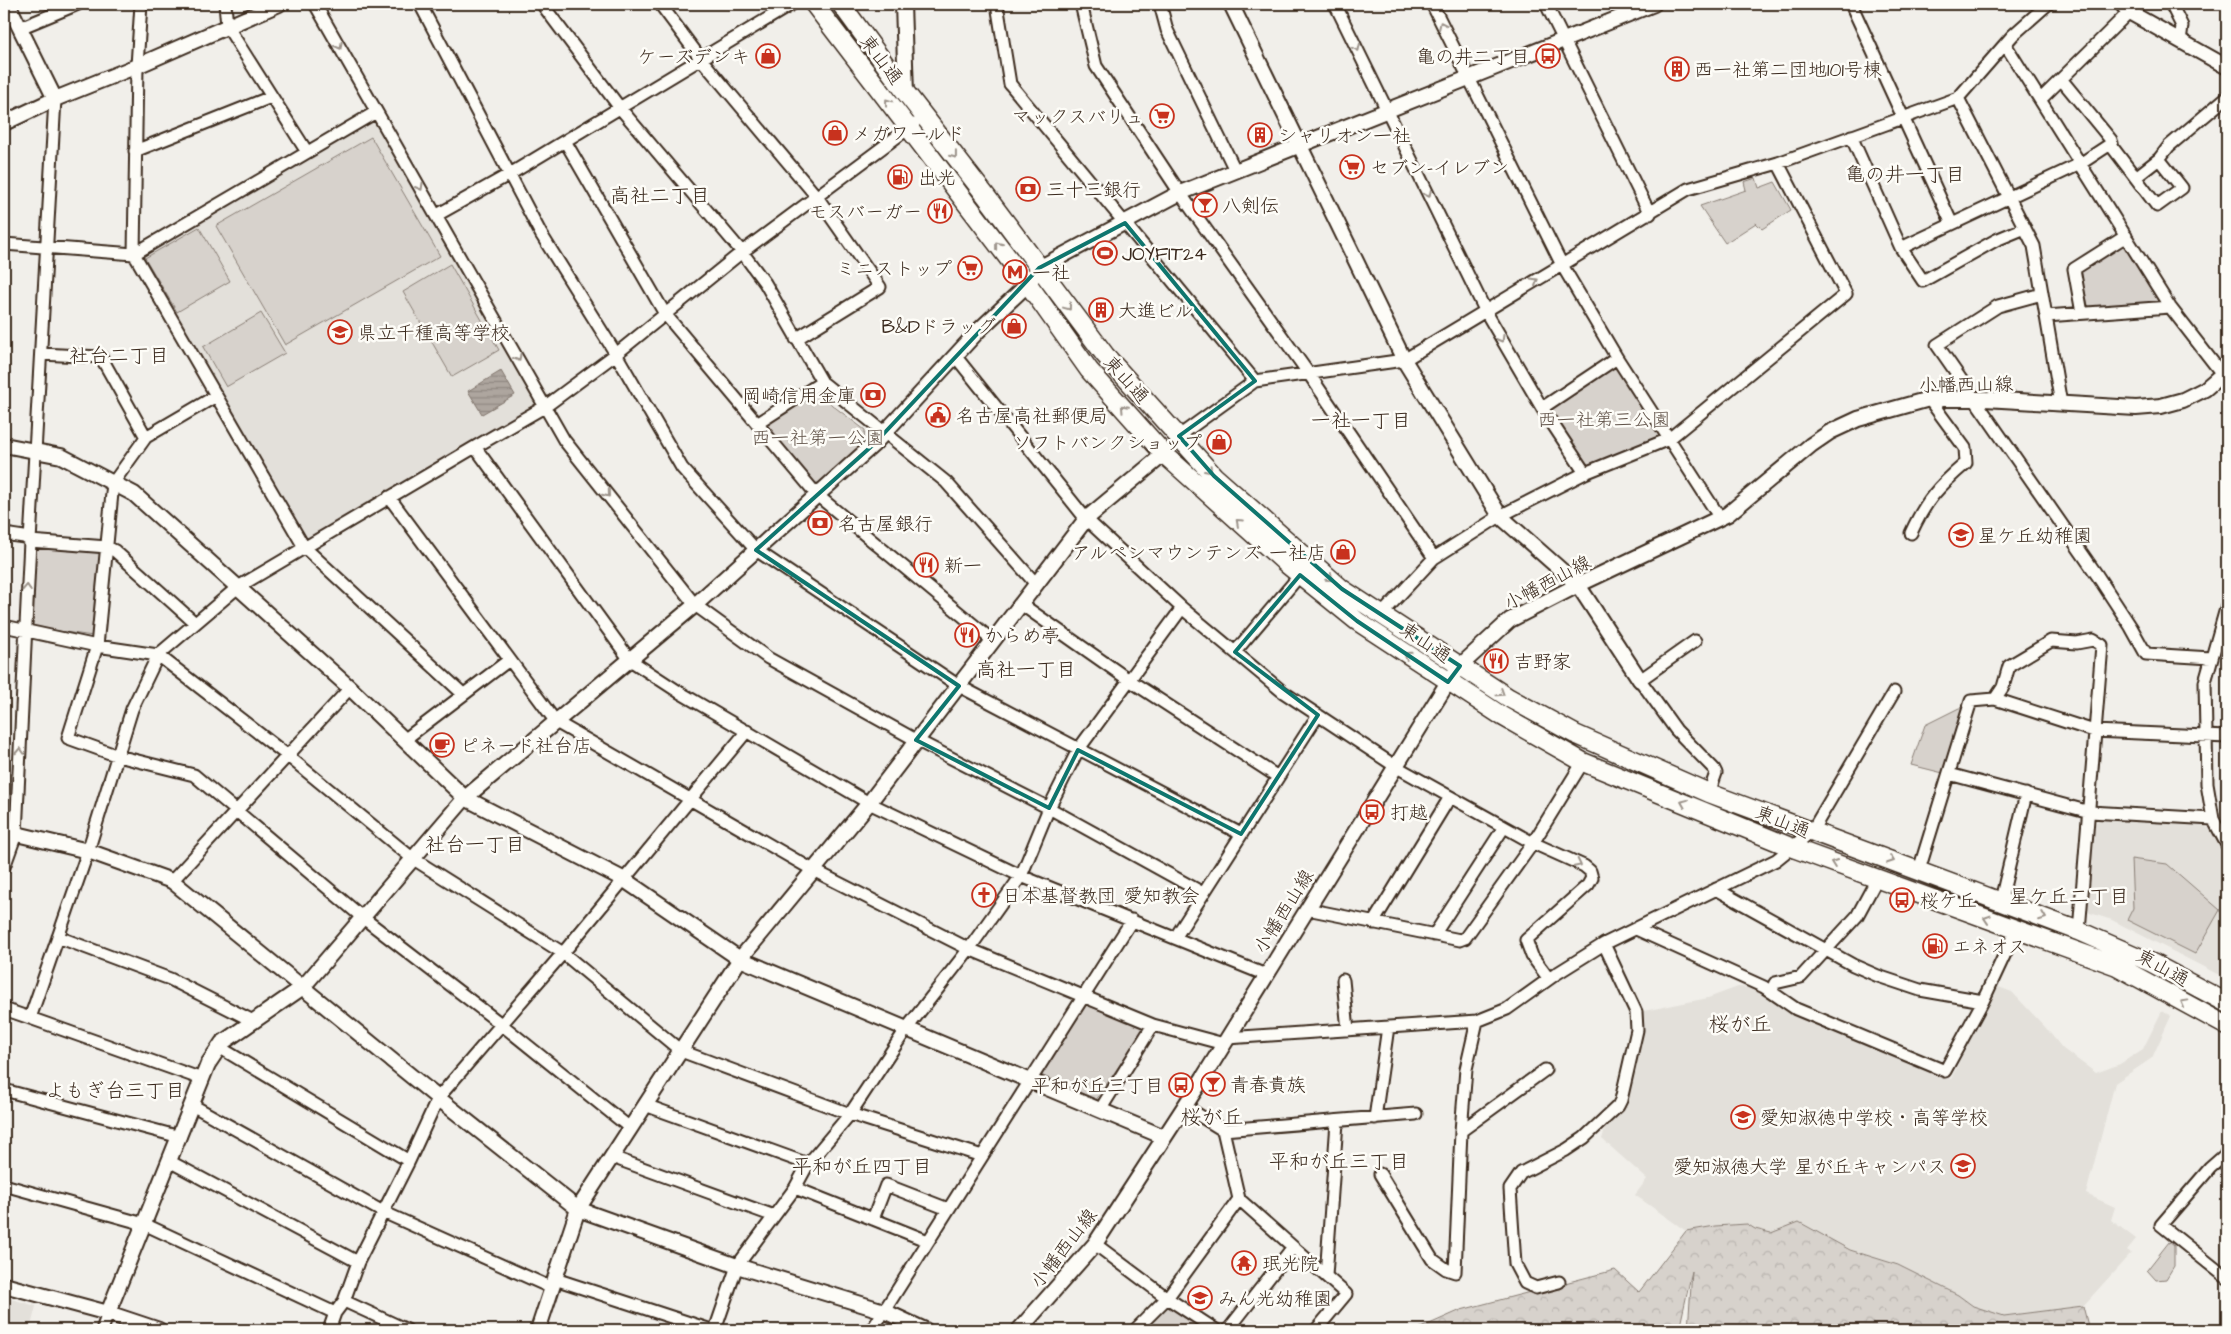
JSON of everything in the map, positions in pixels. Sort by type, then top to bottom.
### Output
[{"type":"main road","name":"東山通","points":[[814,4],[1028,284],[1089,370],[1164,454],[1300,575],[1357,621],[1502,716],[1583,762],[1793,848],[2117,966],[2227,1026]]},
{"type":"main road","name":"東山通","points":[[841,4],[1104,355],[1214,476],[1342,589],[1509,698],[1575,734],[1710,793],[2001,900],[2079,931],[2152,963],[2227,1003]]},
{"type":"street","points":[[4,867],[10,833],[25,629],[55,99],[8,4]]},
{"type":"street","points":[[20,28],[78,4]]},
{"type":"street","points":[[141,4],[137,66],[134,254],[304,547],[464,694]]},
{"type":"street","points":[[225,4],[227,26],[307,152]]},
{"type":"street","points":[[4,123],[55,99],[137,66],[279,4]]},
{"type":"street","points":[[315,4],[564,440],[695,605],[768,658],[916,740],[1049,808],[1203,893]]},
{"type":"street","points":[[420,4],[541,234],[616,354],[682,468],[756,550],[959,686],[1241,834]]},
{"type":"street","points":[[542,4],[620,108],[742,252],[765,283],[822,382],[946,482],[1036,584]]},
{"type":"street","points":[[660,4],[701,59],[817,197],[870,270],[880,287],[796,338]]},
{"type":"street","points":[[437,215],[510,174],[792,4]]},
{"type":"street","points":[[903,4],[906,93]]},
{"type":"street","points":[[996,4],[1010,84],[1255,381]]},
{"type":"street","points":[[1081,4],[1096,66],[1180,193],[1309,374],[1434,558]]},
{"type":"street","points":[[1160,4],[1167,30],[1235,170]]},
{"type":"street","points":[[1231,4],[1404,360],[1500,516],[1578,585],[1640,680],[1676,730],[1714,769],[1716,773],[1710,793]]},
{"type":"street","points":[[1335,4],[1486,312],[1542,408],[1585,473]]},
{"type":"street","points":[[1432,4],[1562,265],[1617,358],[1720,518]]},
{"type":"street","points":[[1546,4],[1650,214]]},
{"type":"street","points":[[102,1330],[208,1064],[222,1043],[303,986],[466,798],[695,605],[885,433],[979,330],[1028,284],[1039,268],[1180,193],[1564,41],[1638,7],[1654,4]]},
{"type":"street","points":[[1851,4],[1952,224]]},
{"type":"street","points":[[1179,436],[1255,381],[1404,360],[1650,214],[1688,189],[1778,163],[1958,98],[2005,44],[2048,4]]},
{"type":"street","points":[[2171,4],[2182,26],[2180,41]]},
{"type":"street","points":[[2041,99],[2126,8],[2227,67]]},
{"type":"street","points":[[2005,44],[2170,307],[2224,372]]},
{"type":"street","points":[[2061,79],[2112,143],[2157,206],[2182,188],[2159,159]]},
{"type":"street","points":[[135,151],[271,97]]},
{"type":"street","points":[[2136,176],[2159,159],[2169,146],[2227,97]]},
{"type":"street","points":[[1958,98],[2034,246],[2061,404]]},
{"type":"street","points":[[4,244],[134,254],[376,112]]},
{"type":"street","points":[[30,1018],[88,851],[132,709],[158,655],[238,587],[388,497],[546,406],[616,354],[742,252],[924,116]]},
{"type":"street","points":[[1851,136],[1902,248],[1923,281],[1996,240],[2025,228]]},
{"type":"street","points":[[565,141],[665,314],[817,495],[993,641]]},
{"type":"street","points":[[1902,248],[2080,164],[2112,143]]},
{"type":"street","points":[[1382,615],[1434,558],[1500,516],[1585,473],[1669,439],[1846,294],[1778,163]]},
{"type":"street","points":[[2082,313],[2074,269],[2126,236]]},
{"type":"street","points":[[2042,294],[1998,306],[1937,346],[1976,399],[2097,575],[2146,654],[2211,658]]},
{"type":"street","points":[[2046,316],[2170,307]]},
{"type":"street","points":[[41,354],[101,357],[146,437]]},
{"type":"street","points":[[956,357],[1086,519],[1182,608],[1283,692],[1395,766],[1504,827],[1584,866],[1590,871],[1592,878],[1588,884],[1526,940],[1532,956],[1549,979]]},
{"type":"street","points":[[1542,408],[1617,358]]},
{"type":"street","name":"小幡西山線","points":[[1019,1330],[1095,1244],[1225,1041],[1448,682],[1460,666],[1510,620],[1578,585],[1728,514],[1830,432],[1858,419],[1929,399],[1976,399],[2136,408],[2161,406],[2183,400],[2205,389],[2224,372]]},
{"type":"street","points":[[757,424],[822,382]]},
{"type":"street","points":[[216,396],[146,437],[114,483],[97,646],[68,738],[118,756],[194,775],[362,917],[501,1024],[630,1128]]},
{"type":"street","points":[[1911,533],[1923,507],[1938,488],[1966,463],[1965,448],[1929,399]]},
{"type":"street","points":[[4,445],[61,456],[134,494],[350,688],[466,798],[623,879],[740,959],[1164,1137]]},
{"type":"street","points":[[475,447],[630,660],[869,803],[1021,876],[1266,975]]},
{"type":"street","points":[[538,1330],[578,1210],[740,959],[869,803],[1086,519],[1164,454]]},
{"type":"street","points":[[388,497],[556,722],[813,870],[969,949],[1154,1024],[1225,1041],[1477,1021],[1507,1009],[1549,979],[1604,944],[1776,860],[1793,848],[1812,831],[1894,692]]},
{"type":"street","points":[[4,534],[24,537],[30,541],[107,546],[115,551],[195,623]]},
{"type":"street","points":[[1235,652],[1300,575]]},
{"type":"street","points":[[1021,604],[1129,680],[1278,777]]},
{"type":"street","points":[[2227,605],[2205,682],[2207,784],[2213,819],[2227,845]]},
{"type":"street","points":[[715,1330],[737,1266],[795,1188],[808,1164],[850,1114],[907,1028],[969,949],[1021,876],[1049,808],[1078,750],[1182,608]]},
{"type":"street","points":[[4,626],[97,646],[158,655],[288,756],[412,858],[563,953],[680,1051],[850,1114],[982,1156]]},
{"type":"street","points":[[1995,699],[2003,687],[2009,666],[2051,641],[2077,643],[2093,640],[2102,645],[2079,931]]},
{"type":"street","points":[[1640,680],[1695,641]]},
{"type":"street","points":[[404,740],[509,660]]},
{"type":"street","points":[[172,881],[236,809],[288,756],[350,688]]},
{"type":"street","points":[[1919,870],[1970,700],[1995,699],[2094,731],[2227,737]]},
{"type":"street","points":[[1175,938],[1318,715]]},
{"type":"street","points":[[329,1330],[336,1313],[344,1301],[358,1262],[409,1161],[438,1098],[563,953],[747,731]]},
{"type":"street","points":[[1307,909],[1460,940],[1465,938],[1534,843],[1583,762]]},
{"type":"street","points":[[1949,774],[2090,812],[2213,819]]},
{"type":"street","points":[[2001,900],[2026,794]]},
{"type":"street","points":[[1373,923],[1450,797]]},
{"type":"street","points":[[1434,934],[1504,827]]},
{"type":"street","points":[[10,833],[88,851],[172,881],[578,1210],[737,1266],[884,1310],[925,1330]]},
{"type":"street","points":[[1771,992],[1776,983],[1801,977],[1857,916],[1877,879]]},
{"type":"street","points":[[1716,889],[1853,965],[1920,990],[1983,1001]]},
{"type":"street","points":[[872,1330],[1132,920]]},
{"type":"street","points":[[1636,929],[1771,992],[1796,1009],[1945,1071],[1983,1001],[2017,928]]},
{"type":"street","points":[[58,937],[170,979],[253,1021]]},
{"type":"street","points":[[1559,1282],[1536,1288],[1525,1283],[1515,1264],[1510,1189],[1521,1173],[1566,1150],[1584,1138],[1618,1106],[1621,1100],[1638,1030],[1638,1020],[1604,944]]},
{"type":"street","points":[[1343,980],[1348,1030]]},
{"type":"street","points":[[4,1009],[202,1079]]},
{"type":"street","points":[[1380,1174],[1432,1259],[1446,1269],[1455,1272],[1461,1131],[1466,1069],[1477,1021]]},
{"type":"street","points":[[1100,1110],[1154,1024]]},
{"type":"street","points":[[1375,1118],[1388,1027]]},
{"type":"street","points":[[219,1047],[409,1161]]},
{"type":"street","points":[[1461,1131],[1545,1070]]},
{"type":"street","points":[[4,1090],[180,1137]]},
{"type":"street","points":[[192,1105],[383,1212],[553,1284],[711,1330]]},
{"type":"street","points":[[645,1105],[808,1164]]},
{"type":"street","points":[[1184,1106],[1223,1130],[1416,1114]]},
{"type":"street","points":[[1326,1276],[1337,1122]]},
{"type":"street","points":[[1223,1130],[1239,1199],[1346,1294],[1316,1330]]},
{"type":"street","points":[[2227,1153],[2210,1168],[2161,1225],[2201,1260],[2227,1278]]},
{"type":"street","points":[[612,1157],[774,1216]]},
{"type":"street","points":[[169,1161],[358,1262]]},
{"type":"street","points":[[4,1185],[144,1224],[336,1313]]},
{"type":"street","points":[[873,1219],[886,1185],[948,1209]]},
{"type":"street","points":[[795,1188],[928,1241]]},
{"type":"street","points":[[1135,1330],[1167,1298],[1239,1199]]},
{"type":"street","points":[[1095,1244],[1167,1298],[1216,1330]]},
{"type":"street","points":[[1228,1330],[1293,1247]]},
{"type":"street","points":[[4,1285],[108,1313],[159,1330]]},
{"type":"street","points":[[344,1301],[407,1330]]},
{"type":"highlighted area","points":[[1125,223],[1255,381],[1179,436],[1214,476],[1342,589],[1460,666],[1448,682],[1357,621],[1300,575],[1235,652],[1318,715],[1241,834],[1078,750],[1049,808],[916,740],[959,686],[756,550],[874,444],[1039,268]]},
{"type":"shaded area","name":"県立千種高等学校","points":[[372,120],[376,121],[538,403],[309,538],[305,537],[140,261],[141,254]]},
{"type":"shaded area","points":[[501,371],[515,395],[482,414],[468,391]]},
{"type":"shaded area","points":[[2100,818],[2202,825],[2212,830],[2227,856],[2227,979],[2112,920],[2084,911],[2095,824]]},
{"type":"shaded area","points":[[1996,986],[2012,992],[2063,1049],[2096,1073],[2120,1064],[2143,1049],[2162,1011],[2171,1016],[2152,1058],[2115,1083],[2086,1194],[2115,1207],[2111,1220],[2136,1239],[2127,1250],[2131,1253],[2083,1306],[2004,1316],[1973,1306],[1958,1295],[1898,1265],[1850,1250],[1799,1222],[1771,1233],[1755,1229],[1747,1224],[1715,1226],[1686,1231],[1635,1195],[1647,1179],[1602,1139],[1606,1126],[1623,1102],[1639,1012],[1708,998],[1738,987],[1753,988],[1784,1010],[1951,1079]]},
{"type":"shaded area","points":[[4,1297],[36,1306],[30,1330],[4,1330]]},
{"type":"green space","points":[[371,137],[440,256],[285,345],[216,226]]},
{"type":"green space","points":[[1756,178],[1759,188],[1775,182],[1791,210],[1762,229],[1756,223],[1725,243],[1700,206],[1746,190],[1744,182]]},
{"type":"green space","points":[[199,227],[230,281],[177,312],[145,258]]},
{"type":"green space","points":[[2119,238],[2160,304],[2089,309],[2079,268]]},
{"type":"green space","points":[[450,264],[499,350],[452,377],[403,292]]},
{"type":"green space","points":[[261,313],[285,353],[226,387],[203,347]]},
{"type":"green space","name":"西一社第三公園","points":[[1613,365],[1618,367],[1662,436],[1588,470],[1549,412],[1550,406]]},
{"type":"green space","name":"西一社第一公園","points":[[817,389],[832,405],[865,430],[864,443],[820,483],[812,483],[763,426]]},
{"type":"green space","points":[[35,543],[99,549],[101,553],[93,636],[30,627]]},
{"type":"green space","points":[[1963,706],[1943,773],[1911,765],[1925,725]]},
{"type":"green space","points":[[2131,859],[2167,864],[2220,910],[2195,954],[2127,920],[2133,908]]},
{"type":"green space","points":[[1085,1005],[1147,1024],[1096,1100],[1041,1075]]},
{"type":"green space","points":[[1799,1222],[1850,1250],[1898,1265],[1958,1295],[1973,1306],[2004,1316],[2083,1306],[2089,1330],[1688,1330],[1692,1271],[1679,1330],[1416,1330],[1461,1310],[1615,1270],[1639,1292],[1686,1231],[1715,1226],[1747,1224],[1755,1229],[1771,1233]]},
{"type":"green space","points":[[2169,1242],[2174,1246],[2174,1266],[2166,1279],[2156,1280],[2147,1270]]},
{"type":"green space","points":[[1167,1305],[1205,1330],[1143,1330]]},
{"type":"place","name":"ケーズデンキ","points":[[768,56]]},
{"type":"place","name":"亀の井二丁目","points":[[1548,56]]},
{"type":"place","name":"西一社第二団地101号棟","points":[[1677,69]]},
{"type":"place","name":"マックスバリュ","points":[[1162,116]]},
{"type":"place","name":"メガワールド","points":[[835,133]]},
{"type":"place","name":"シャリオン一社","points":[[1260,135]]},
{"type":"place","name":"セブン-イレブン","points":[[1352,167]]},
{"type":"place","name":"出光","points":[[900,177]]},
{"type":"place","name":"三十三銀行","points":[[1028,189]]},
{"type":"place","name":"八剣伝","points":[[1205,205]]},
{"type":"place","name":"モスバーガー","points":[[940,211]]},
{"type":"place","name":"JOYFIT24","points":[[1105,253]]},
{"type":"place","name":"ミニストップ","points":[[970,268]]},
{"type":"place","name":"一社","points":[[1015,272]]},
{"type":"place","name":"大進ビル","points":[[1101,310]]},
{"type":"place","name":"B&Dドラッグ","points":[[1014,326]]},
{"type":"place","name":"県立千種高等学校","points":[[340,332]]},
{"type":"place","name":"岡崎信用金庫","points":[[873,395]]},
{"type":"place","name":"名古屋高社郵便局","points":[[938,415]]},
{"type":"place","name":"ソフトバンクショップ","points":[[1219,442]]},
{"type":"place","name":"名古屋銀行","points":[[820,523]]},
{"type":"place","name":"星ケ丘幼稚園","points":[[1961,535]]},
{"type":"place","name":"アルペンマウンテンズ 一社店","points":[[1343,552]]},
{"type":"place","name":"新一","points":[[926,565]]},
{"type":"place","name":"からめ亭","points":[[967,635]]},
{"type":"place","name":"吉野家","points":[[1496,661]]},
{"type":"place","name":"ピネード社台店","points":[[442,745]]},
{"type":"place","name":"打越","points":[[1372,812]]},
{"type":"place","name":"日本基督教団 愛知教会","points":[[984,895]]},
{"type":"place","name":"桜ケ丘","points":[[1902,900]]},
{"type":"place","name":"エネオス","points":[[1935,946]]},
{"type":"place","name":"青春貴族","points":[[1213,1084]]},
{"type":"place","name":"平和が丘三丁目","points":[[1181,1085]]},
{"type":"place","name":"愛知淑徳中学校・高等学校","points":[[1743,1117]]},
{"type":"place","name":"愛知淑徳大学 星が丘キャンパス","points":[[1963,1166]]},
{"type":"place","name":"珉光院","points":[[1244,1263]]},
{"type":"place","name":"みん光幼稚園","points":[[1200,1298]]},
{"type":"district","name":"亀の井一丁目","points":[[1905,174]]},
{"type":"district","name":"高社二丁目","points":[[660,195]]},
{"type":"district","name":"社台二丁目","points":[[119,355]]},
{"type":"district","name":"一社一丁目","points":[[1361,420]]},
{"type":"district","name":"高社一丁目","points":[[1026,669]]},
{"type":"district","name":"社台一丁目","points":[[475,844]]},
{"type":"district","name":"星ケ丘二丁目","points":[[2069,896]]},
{"type":"district","name":"桜が丘","points":[[1740,1024]]},
{"type":"district","name":"よもぎ台三丁目","points":[[115,1090]]},
{"type":"district","name":"桜が丘","points":[[1212,1117]]},
{"type":"district","name":"平和が丘三丁目","points":[[1339,1161]]},
{"type":"district","name":"平和が丘四丁目","points":[[862,1166]]}]
